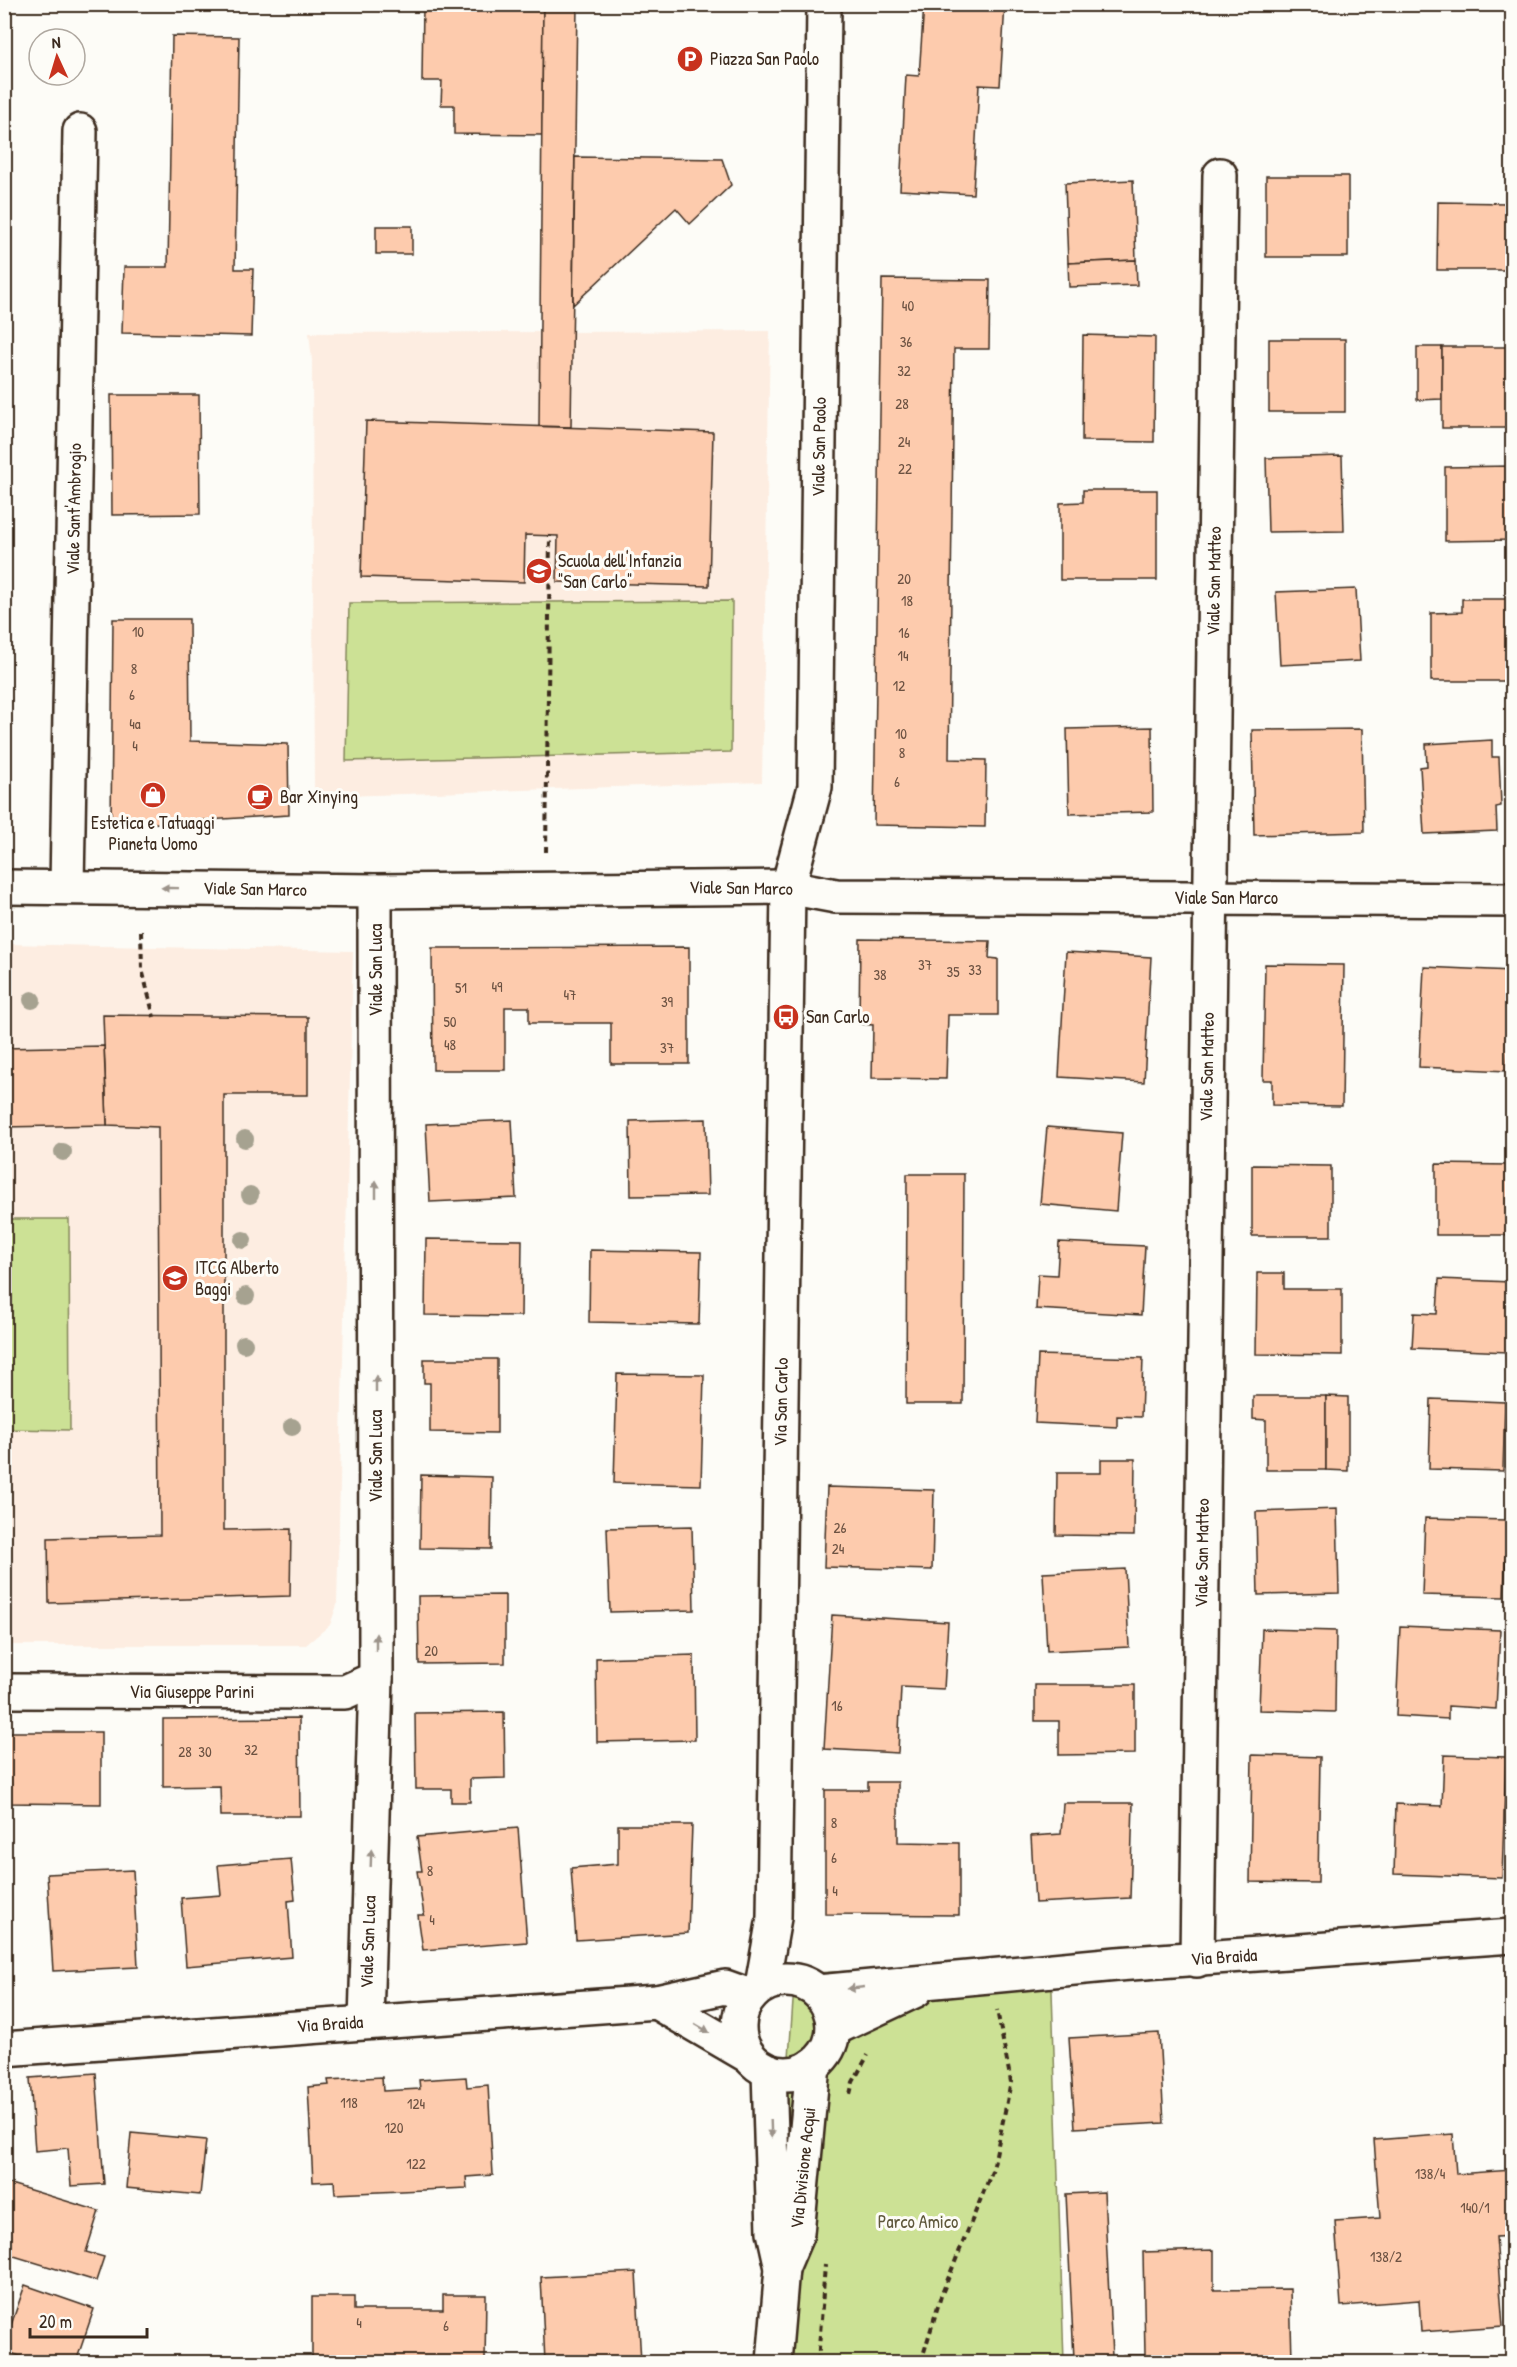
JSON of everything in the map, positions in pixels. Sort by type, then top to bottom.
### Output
[{"type":"street","name":"Viale San Paolo","points":[[788,887],[815,787],[824,4]]},
{"type":"street","name":"Viale Sant'Ambrogio","points":[[68,887],[80,131]]},
{"type":"street","name":"Viale San Matteo","points":[[1197,1960],[1220,175]]},
{"type":"street","name":"Viale San Marco","points":[[4,887],[375,891],[788,887],[836,896],[1512,900]]},
{"type":"street","name":"Via San Carlo","points":[[756,1991],[774,1918],[788,887]]},
{"type":"street","name":"Viale San Luca","points":[[366,2022],[376,1678],[375,891]]},
{"type":"street","name":"Via Giuseppe Parini","points":[[4,1691],[345,1692],[376,1678]]},
{"type":"street","name":"Via San Carlo","points":[[774,1918],[811,1987]]},
{"type":"street","name":"Via Braida","points":[[811,1987],[935,1980],[1117,1964],[1512,1936]]},
{"type":"street","points":[[656,2002],[758,2063],[779,2073],[796,2073],[813,2065],[825,2054],[830,2045],[833,2029],[829,2007],[811,1987],[787,1979],[756,1991],[740,2015],[740,2039],[758,2063]]},
{"type":"street","name":"Via Braida","points":[[833,2029],[935,1980]]},
{"type":"street","name":"Via Braida","points":[[4,2049],[656,2002],[725,1987],[756,1991]]},
{"type":"street","name":"Via Divisione Acqui","points":[[758,2063],[774,2232],[782,2268],[774,2362]]},
{"type":"street","name":"Via Divisione Acqui","points":[[782,2268],[797,2233],[813,2065]]},
{"type":"path","points":[[545,889],[550,536]]},
{"type":"path","points":[[141,931],[142,969],[154,1017]]},
{"type":"path","points":[[921,2362],[941,2296],[993,2169],[1011,2082],[996,2006]]},
{"type":"path","points":[[847,2104],[853,2082],[869,2053]]},
{"type":"path","points":[[818,2362],[826,2256]]},
{"type":"shaded area","name":"Scuola dell'Infanzia \"San Carlo\"","points":[[770,331],[762,782],[314,797],[312,361],[309,333]]},
{"type":"shaded area","name":"ITCG Alberto Baggi","points":[[5,944],[353,951],[337,1605],[330,1625],[306,1645],[5,1645]]},
{"type":"green space","points":[[732,601],[731,752],[346,761],[349,603]]},
{"type":"green space","points":[[5,1219],[69,1219],[70,1430],[5,1429]]},
{"type":"green space","name":"Parco Amico","points":[[1051,1961],[1064,2362],[767,2362],[795,1974]]},
{"type":"building","points":[[423,4],[543,4],[542,135],[454,134],[454,105],[441,105],[442,81],[422,81]]},
{"type":"building","points":[[543,4],[577,4],[571,427],[539,426]]},
{"type":"building","points":[[924,4],[1005,4],[1000,86],[979,85],[973,194],[900,190],[906,75],[919,76]]},
{"type":"building","points":[[172,36],[239,37],[235,269],[253,269],[251,336],[122,333],[124,267],[168,267]]},
{"type":"building","points":[[575,157],[722,159],[731,185],[690,224],[676,208],[573,305]]},
{"type":"building","points":[[1266,176],[1348,176],[1348,257],[1266,257]]},
{"type":"building","points":[[1133,180],[1136,260],[1068,263],[1065,183]]},
{"type":"building","points":[[4,190],[8,190],[6,266],[4,266]]},
{"type":"building","points":[[1438,202],[1507,203],[1506,270],[1437,270]]},
{"type":"building","points":[[376,226],[412,226],[412,254],[376,254]]},
{"type":"building","points":[[1136,260],[1137,285],[1069,287],[1068,263]]},
{"type":"building","points":[[882,279],[990,280],[989,349],[954,349],[949,759],[986,760],[985,827],[874,825]]},
{"type":"building","points":[[1083,335],[1155,337],[1154,442],[1082,441]]},
{"type":"building","points":[[1269,339],[1345,339],[1345,412],[1269,412]]},
{"type":"building","points":[[1417,347],[1442,347],[1442,399],[1417,400]]},
{"type":"building","points":[[1442,347],[1512,347],[1512,428],[1442,428]]},
{"type":"building","points":[[111,395],[199,395],[200,514],[112,515]]},
{"type":"building","points":[[366,421],[713,432],[709,586],[557,582],[558,536],[525,535],[524,582],[361,577]]},
{"type":"building","points":[[1342,456],[1344,531],[1268,532],[1266,458]]},
{"type":"building","points":[[1512,466],[1512,540],[1445,541],[1445,467]]},
{"type":"building","points":[[1083,490],[1157,490],[1157,580],[1060,580],[1060,503],[1083,502]]},
{"type":"building","points":[[1356,589],[1360,661],[1280,665],[1276,592]]},
{"type":"building","points":[[1462,599],[1512,599],[1512,681],[1431,681],[1431,613],[1462,612]]},
{"type":"building","points":[[113,619],[189,619],[190,741],[288,744],[289,815],[111,826]]},
{"type":"building","points":[[1152,727],[1153,812],[1069,814],[1067,729]]},
{"type":"building","points":[[1362,729],[1364,832],[1254,835],[1252,730]]},
{"type":"building","points":[[1492,740],[1492,757],[1499,757],[1501,806],[1496,807],[1497,831],[1424,834],[1420,767],[1427,766],[1426,744]]},
{"type":"building","points":[[860,939],[990,941],[989,958],[998,959],[998,1015],[948,1015],[946,1079],[872,1078],[873,1025],[859,1024]]},
{"type":"building","points":[[689,947],[689,1064],[611,1064],[611,1023],[529,1023],[529,1007],[505,1007],[505,1070],[433,1070],[432,948]]},
{"type":"building","points":[[1066,952],[1151,957],[1144,1082],[1059,1077]]},
{"type":"building","points":[[1265,964],[1344,965],[1342,1106],[1272,1105],[1272,1080],[1263,1080]]},
{"type":"building","points":[[1424,967],[1512,971],[1507,1071],[1419,1067]]},
{"type":"building","points":[[103,1015],[308,1017],[308,1095],[224,1095],[224,1530],[291,1529],[290,1596],[49,1603],[48,1538],[160,1535],[158,1127],[107,1125]]},
{"type":"building","points":[[104,1046],[107,1125],[4,1127],[4,1048]]},
{"type":"building","points":[[706,1119],[708,1195],[631,1196],[630,1121]]},
{"type":"building","points":[[512,1120],[516,1198],[430,1202],[426,1124]]},
{"type":"building","points":[[1047,1127],[1122,1133],[1116,1211],[1040,1204]]},
{"type":"building","points":[[1436,1164],[1510,1165],[1509,1235],[1436,1235]]},
{"type":"building","points":[[1252,1165],[1331,1166],[1331,1236],[1252,1236]]},
{"type":"building","points":[[907,1174],[964,1174],[963,1404],[906,1404]]},
{"type":"building","points":[[426,1239],[522,1240],[521,1316],[425,1315]]},
{"type":"building","points":[[1059,1242],[1145,1246],[1141,1315],[1036,1309],[1038,1274],[1057,1275]]},
{"type":"building","points":[[590,1250],[701,1252],[699,1324],[589,1322]]},
{"type":"building","points":[[1257,1273],[1284,1273],[1284,1289],[1342,1289],[1342,1355],[1256,1354]]},
{"type":"building","points":[[1439,1279],[1510,1282],[1508,1352],[1412,1348],[1414,1313],[1437,1314]]},
{"type":"building","points":[[1038,1355],[1143,1358],[1141,1417],[1117,1416],[1117,1427],[1035,1423]]},
{"type":"building","points":[[424,1359],[497,1359],[497,1433],[430,1432],[430,1383],[424,1383]]},
{"type":"building","points":[[617,1374],[704,1375],[701,1485],[614,1483]]},
{"type":"building","points":[[1253,1396],[1326,1396],[1326,1470],[1266,1470],[1266,1420],[1253,1419]]},
{"type":"building","points":[[1326,1396],[1348,1397],[1348,1471],[1326,1470]]},
{"type":"building","points":[[1431,1399],[1505,1402],[1503,1471],[1429,1469]]},
{"type":"building","points":[[1101,1459],[1135,1459],[1134,1536],[1056,1535],[1057,1473],[1101,1473]]},
{"type":"building","points":[[421,1475],[492,1477],[491,1549],[420,1548]]},
{"type":"building","points":[[827,1487],[934,1490],[932,1570],[824,1567]]},
{"type":"building","points":[[1337,1509],[1339,1593],[1258,1595],[1256,1512]]},
{"type":"building","points":[[1425,1518],[1507,1520],[1504,1597],[1422,1595]]},
{"type":"building","points":[[692,1526],[694,1610],[610,1612],[607,1528]]},
{"type":"building","points":[[1125,1569],[1129,1647],[1047,1651],[1043,1573]]},
{"type":"building","points":[[505,1595],[505,1663],[419,1664],[418,1596]]},
{"type":"building","points":[[832,1615],[948,1622],[944,1689],[901,1687],[898,1753],[824,1749]]},
{"type":"building","points":[[1400,1626],[1500,1630],[1496,1709],[1448,1706],[1448,1719],[1396,1716]]},
{"type":"building","points":[[1262,1629],[1336,1631],[1335,1712],[1259,1710]]},
{"type":"building","points":[[694,1655],[695,1740],[597,1742],[596,1658]]},
{"type":"building","points":[[1035,1685],[1135,1685],[1135,1754],[1059,1755],[1059,1721],[1035,1721]]},
{"type":"building","points":[[504,1712],[505,1778],[470,1779],[470,1802],[451,1802],[451,1789],[416,1789],[415,1713]]},
{"type":"building","points":[[299,1718],[300,1816],[221,1816],[220,1786],[163,1787],[163,1719]]},
{"type":"building","points":[[4,1732],[101,1732],[101,1804],[4,1803]]},
{"type":"building","points":[[1252,1755],[1320,1757],[1318,1883],[1250,1882]]},
{"type":"building","points":[[1444,1755],[1506,1757],[1502,1878],[1394,1874],[1396,1804],[1442,1806]]},
{"type":"building","points":[[868,1782],[898,1782],[898,1842],[959,1843],[959,1915],[825,1914],[825,1790],[868,1790]]},
{"type":"building","points":[[1063,1803],[1133,1803],[1130,1898],[1035,1903],[1031,1836],[1061,1834]]},
{"type":"building","points":[[618,1825],[692,1825],[688,1933],[576,1940],[571,1868],[618,1864]]},
{"type":"building","points":[[518,1828],[527,1942],[423,1950],[418,1915],[424,1915],[417,1871],[422,1871],[417,1837]]},
{"type":"building","points":[[291,1859],[295,1900],[288,1901],[292,1957],[186,1966],[181,1898],[221,1895],[218,1865]]},
{"type":"building","points":[[133,1870],[138,1967],[53,1971],[47,1874]]},
{"type":"building","points":[[4,1879],[7,1942],[4,1943]]},
{"type":"building","points":[[1159,2033],[1164,2123],[1075,2128],[1069,2038]]},
{"type":"building","points":[[96,2073],[104,2184],[71,2186],[68,2148],[35,2151],[30,2078]]},
{"type":"building","points":[[382,2077],[383,2091],[420,2089],[419,2080],[466,2077],[467,2087],[488,2085],[493,2175],[466,2177],[467,2188],[335,2194],[334,2181],[313,2182],[308,2087],[329,2085],[328,2080]]},
{"type":"building","points":[[131,2133],[206,2140],[200,2195],[126,2188]]},
{"type":"building","points":[[1453,2134],[1456,2174],[1512,2170],[1512,2236],[1496,2237],[1503,2326],[1421,2332],[1419,2300],[1341,2306],[1335,2221],[1380,2218],[1374,2140]]},
{"type":"building","points":[[4,2182],[99,2211],[86,2252],[104,2257],[96,2281],[4,2253]]},
{"type":"building","points":[[1104,2192],[1112,2357],[1074,2359],[1066,2194]]},
{"type":"building","points":[[1214,2250],[1214,2290],[1290,2289],[1292,2359],[1264,2359],[1264,2362],[1123,2362],[1123,2355],[1145,2355],[1143,2252]]},
{"type":"building","points":[[636,2272],[641,2362],[545,2362],[541,2277]]},
{"type":"building","points":[[25,2285],[94,2309],[76,2362],[39,2362],[4,2351],[4,2345]]},
{"type":"building","points":[[443,2295],[486,2295],[485,2362],[312,2362],[312,2297],[354,2297],[354,2310],[443,2310]]},
{"type":"place","name":"Piazza San Paolo","points":[[690,59]]},
{"type":"place","name":"Scuola dell'Infanzia \"San Carlo\"","points":[[539,571]]},
{"type":"place","name":"Estetica e Tatuaggi Pianeta Uomo","points":[[153,795]]},
{"type":"place","name":"Bar Xinying","points":[[260,797]]},
{"type":"place","name":"San Carlo","points":[[786,1017]]},
{"type":"place","name":"ITCG Alberto Baggi","points":[[175,1278]]}]
